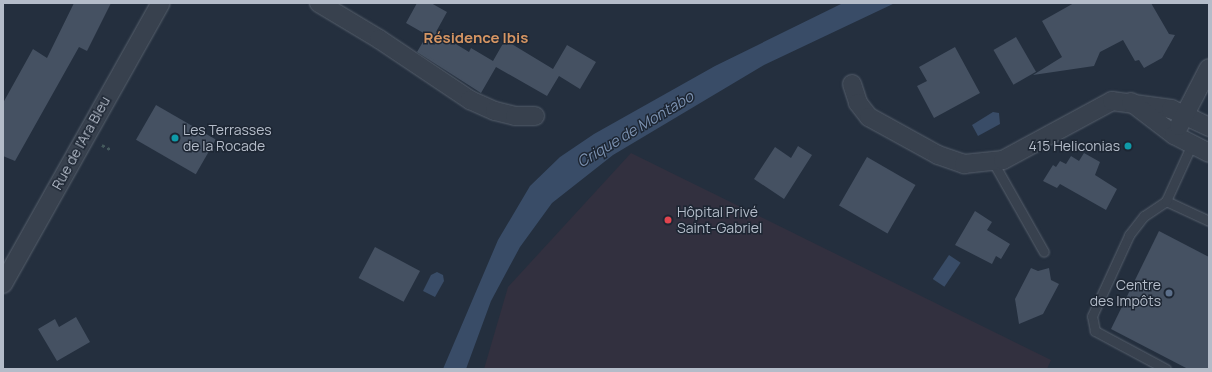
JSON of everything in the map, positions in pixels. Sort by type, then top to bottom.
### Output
[{"type":"street","name":"Rue de l'Ara Bleu","points":[[3,284],[161,3]]},
{"type":"street","points":[[319,3],[373,35],[470,100],[495,111],[515,116],[535,116]]},
{"type":"street","points":[[1174,135],[1209,68]]},
{"type":"street","points":[[852,84],[858,103],[869,117],[938,156],[964,164],[994,162],[1019,152],[1100,105],[1112,101],[1156,106],[1185,115],[1209,127]]},
{"type":"street","points":[[1131,102],[1174,135],[1209,153]]},
{"type":"lane","points":[[1166,369],[1095,331],[1092,316],[1129,235],[1144,216],[1166,201],[1192,144]]},
{"type":"lane","points":[[994,162],[1044,252]]},
{"type":"lane","points":[[1166,201],[1209,221]]},
{"type":"shaded area","name":"Hôpital Privé Saint-Gabriel","points":[[631,153],[1051,360],[1047,369],[484,369],[508,287]]},
{"type":"water","name":"Crique de Montabo","points":[[843,3],[895,3],[764,65],[613,155],[552,203],[520,247],[491,301],[466,369],[443,369],[498,240],[530,186],[560,157],[594,134],[715,66]]},
{"type":"water","points":[[993,112],[999,113],[1000,124],[978,136],[972,125]]},
{"type":"water","points":[[949,255],[961,263],[944,287],[933,279]]},
{"type":"water","points":[[437,272],[443,275],[444,281],[435,297],[423,291],[431,275]]},
{"type":"building","points":[[74,3],[111,3],[87,51],[79,47],[15,161],[3,156],[3,103],[33,49],[47,58]]},
{"type":"building","points":[[417,3],[431,3],[447,12],[436,32],[469,52],[471,48],[493,61],[505,40],[553,69],[567,45],[596,62],[580,89],[559,76],[547,96],[496,67],[481,93],[417,52],[427,35],[406,23]]},
{"type":"building","points":[[1074,3],[1151,3],[1169,34],[1175,35],[1162,58],[1144,68],[1139,60],[1135,61],[1123,40],[1100,52],[1094,66],[1033,75],[1062,57],[1042,21]]},
{"type":"building","points":[[1016,37],[1036,72],[1013,85],[993,50]]},
{"type":"building","points":[[955,47],[980,93],[934,118],[917,86],[927,81],[919,67]]},
{"type":"building","name":"Les Terrasses de la Rocade","points":[[156,105],[216,140],[196,174],[136,140]]},
{"type":"building","points":[[798,146],[812,155],[784,199],[754,179],[775,147],[791,158]]},
{"type":"building","points":[[1084,153],[1100,162],[1095,175],[1117,189],[1106,210],[1060,184],[1057,188],[1043,181],[1053,165],[1056,167],[1060,161],[1066,164],[1071,156],[1079,161]]},
{"type":"building","points":[[867,157],[915,185],[887,233],[839,205]]},
{"type":"building","points":[[975,211],[992,222],[987,230],[1010,244],[1001,259],[996,256],[992,264],[955,245]]},
{"type":"building","name":"Centre des Impôts","points":[[1159,231],[1209,257],[1209,369],[1188,369],[1111,329]]},
{"type":"building","points":[[375,247],[420,271],[404,302],[359,278]]},
{"type":"building","points":[[1031,268],[1038,271],[1049,268],[1051,280],[1059,284],[1043,314],[1019,324],[1015,299]]},
{"type":"building","points":[[76,317],[90,342],[57,361],[38,329],[55,319],[59,327]]},
{"type":"place","name":"Les Terrasses de la Rocade","points":[[175,138]]},
{"type":"place","name":"415 Heliconias","points":[[1128,146]]},
{"type":"place","name":"Hôpital Privé Saint-Gabriel","points":[[668,220]]},
{"type":"place","name":"Centre des Impôts","points":[[1169,293]]},
{"type":"district","name":"Résidence Ibis","points":[[476,38]]}]
